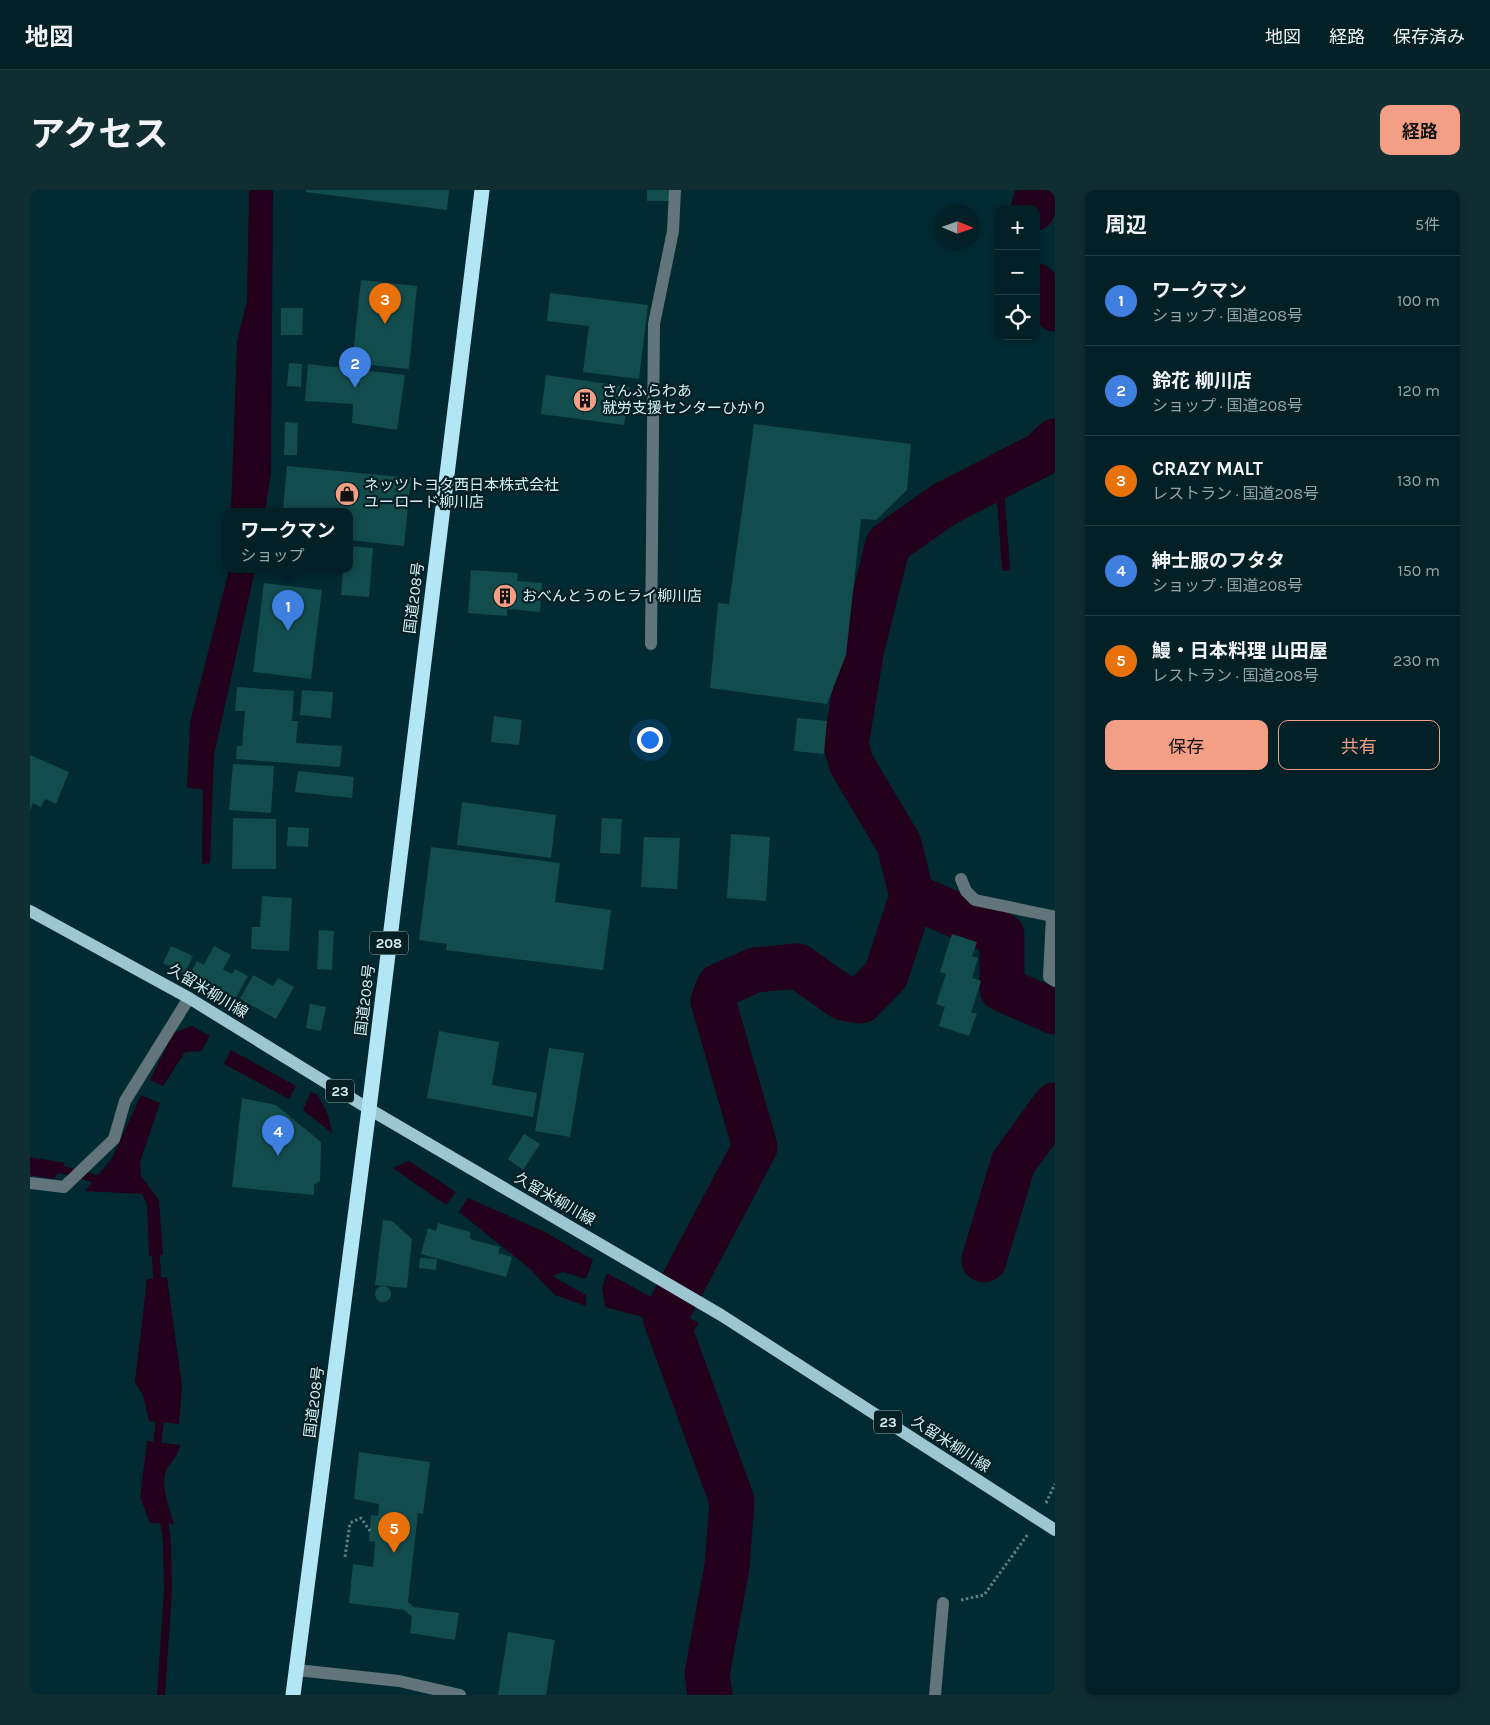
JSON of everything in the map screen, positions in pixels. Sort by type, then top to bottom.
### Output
[{"type":"highway","name":"国道208号","points":[[294,1695],[369,1109],[482,190]]},
{"type":"main road","name":"久留米柳川線","points":[[30,911],[189,998],[369,1109],[650,1272],[721,1315],[1055,1530]]},
{"type":"street","points":[[651,644],[654,324],[673,231],[676,190]]},
{"type":"street","points":[[962,879],[966,892],[975,900],[1052,916],[1049,976],[1055,981]]},
{"type":"street","points":[[30,1183],[64,1187],[114,1139],[125,1101],[189,998]]},
{"type":"street","points":[[935,1695],[943,1603]]},
{"type":"street","points":[[298,1670],[399,1681],[460,1695]]},
{"type":"path","points":[[345,1557],[350,1523],[360,1518],[370,1531]]},
{"type":"path","points":[[943,1603],[984,1595],[1038,1519]]},
{"type":"shaded area","points":[[249,190],[273,190],[271,473],[266,508],[231,508],[237,342],[247,301]]},
{"type":"shaded area","points":[[228,573],[254,573],[214,755],[210,863],[202,864],[203,789],[187,788],[190,723]]},
{"type":"shaded area","points":[[192,1026],[210,1036],[201,1051],[185,1052],[163,1086],[150,1080],[173,1033]]},
{"type":"shaded area","points":[[231,1050],[296,1086],[289,1099],[224,1064]]},
{"type":"shaded area","points":[[311,1092],[318,1095],[328,1115],[332,1133],[303,1110]]},
{"type":"shaded area","points":[[141,1095],[160,1103],[140,1162],[141,1176],[159,1200],[163,1255],[149,1256],[147,1204],[142,1194],[85,1191],[112,1158]]},
{"type":"shaded area","points":[[30,1157],[65,1163],[54,1179],[30,1175]]},
{"type":"shaded area","points":[[409,1161],[456,1192],[446,1205],[393,1168]]},
{"type":"shaded area","points":[[468,1198],[545,1232],[593,1260],[586,1279],[563,1272],[552,1276],[586,1295],[586,1306],[555,1295],[528,1267],[459,1212]]},
{"type":"shaded area","points":[[607,1273],[699,1323],[686,1342],[721,1434],[695,1447],[646,1318],[605,1307],[602,1288]]},
{"type":"shaded area","points":[[167,1277],[182,1386],[179,1424],[149,1421],[143,1395],[135,1382],[147,1279]]},
{"type":"shaded area","points":[[147,1441],[180,1445],[176,1456],[167,1469],[164,1481],[174,1524],[150,1523],[140,1497]]},
{"type":"building","points":[[306,190],[449,190],[447,210],[306,192]]},
{"type":"building","points":[[647,190],[671,190],[671,201],[647,201]]},
{"type":"building","points":[[361,280],[417,286],[409,369],[352,363]]},
{"type":"building","points":[[550,293],[648,305],[639,379],[583,372],[589,326],[547,321]]},
{"type":"building","points":[[281,308],[303,308],[302,335],[281,335]]},
{"type":"building","points":[[289,363],[302,364],[301,387],[287,386]]},
{"type":"building","points":[[308,364],[405,375],[397,430],[352,423],[353,404],[305,401]]},
{"type":"building","name":"さんふらわあ 就労支援センターひかり","points":[[546,375],[629,387],[624,425],[541,414]]},
{"type":"building","points":[[285,422],[298,423],[297,455],[284,455]]},
{"type":"building","points":[[754,424],[911,444],[907,490],[876,520],[861,519],[846,655],[827,704],[710,688],[718,603],[729,604]]},
{"type":"building","name":"ネッツトヨタ西日本株式会社 ユーロード柳川店","points":[[287,466],[411,478],[404,546],[353,540],[353,508],[283,508]]},
{"type":"building","points":[[353,546],[373,548],[369,597],[341,595],[343,573],[353,573]]},
{"type":"building","name":"おべんとうのヒライ柳川店","points":[[471,570],[518,573],[517,581],[542,583],[540,612],[507,609],[507,616],[468,613]]},
{"type":"building","points":[[264,583],[322,590],[311,679],[253,672]]},
{"type":"building","points":[[237,687],[294,691],[292,721],[298,721],[296,743],[342,746],[340,767],[236,759],[237,746],[242,746],[245,711],[235,711]]},
{"type":"building","points":[[302,690],[333,692],[331,718],[300,715]]},
{"type":"building","points":[[494,716],[522,720],[519,745],[491,742]]},
{"type":"building","points":[[797,718],[827,721],[824,754],[794,751]]},
{"type":"building","points":[[30,755],[69,772],[56,804],[45,799],[41,807],[33,803],[30,811]]},
{"type":"building","points":[[233,764],[274,766],[271,813],[229,810]]},
{"type":"building","points":[[298,771],[354,777],[352,798],[295,792]]},
{"type":"building","points":[[462,802],[556,815],[551,858],[457,845]]},
{"type":"building","points":[[233,818],[276,819],[276,869],[232,869]]},
{"type":"building","points":[[602,818],[622,819],[620,854],[600,853]]},
{"type":"building","points":[[288,827],[309,828],[308,847],[287,846]]},
{"type":"building","points":[[731,834],[770,837],[766,901],[727,898]]},
{"type":"building","points":[[644,837],[680,838],[677,889],[641,887]]},
{"type":"building","points":[[431,847],[560,863],[555,902],[611,910],[603,970],[446,950],[447,944],[419,940]]},
{"type":"building","points":[[262,896],[292,898],[289,951],[251,949],[252,927],[260,927]]},
{"type":"building","points":[[319,930],[334,931],[332,970],[317,969]]},
{"type":"building","points":[[952,934],[977,942],[972,956],[978,958],[972,978],[981,981],[971,1013],[977,1013],[969,1036],[939,1026],[945,1007],[936,1004],[946,974],[940,972]]},
{"type":"building","points":[[171,946],[193,956],[184,974],[163,963]]},
{"type":"building","points":[[214,946],[231,955],[223,969],[232,974],[235,969],[248,976],[233,1003],[188,978],[197,961],[204,965]]},
{"type":"building","points":[[253,975],[273,986],[278,978],[294,987],[276,1019],[240,999]]},
{"type":"building","points":[[310,1004],[326,1007],[321,1031],[306,1028]]},
{"type":"building","points":[[439,1031],[499,1042],[492,1085],[537,1093],[533,1117],[427,1098]]},
{"type":"building","points":[[549,1048],[584,1053],[570,1137],[535,1131]]},
{"type":"building","points":[[242,1098],[276,1105],[321,1142],[320,1181],[314,1185],[314,1195],[232,1187]]},
{"type":"building","points":[[524,1134],[540,1144],[523,1170],[508,1159]]},
{"type":"building","points":[[383,1220],[392,1221],[412,1239],[407,1288],[375,1285]]},
{"type":"building","points":[[438,1223],[470,1232],[470,1239],[500,1247],[498,1253],[512,1257],[506,1277],[421,1254],[428,1228],[436,1231]]},
{"type":"building","points":[[420,1258],[437,1259],[436,1270],[419,1268]]},
{"type":"building","points":[[383,1286],[389,1288],[391,1294],[389,1300],[383,1302],[377,1300],[375,1294],[377,1288]]},
{"type":"building","points":[[359,1452],[430,1462],[423,1514],[418,1513],[408,1602],[414,1607],[459,1613],[455,1640],[410,1633],[412,1617],[404,1610],[349,1603],[353,1564],[373,1567],[375,1542],[369,1541],[371,1515],[378,1516],[379,1504],[354,1499]]},
{"type":"building","points":[[508,1632],[555,1640],[546,1695],[498,1695]]},
{"type":"waterway","points":[[1034,205],[1039,190]]},
{"type":"waterway","points":[[1040,291],[1055,309]]},
{"type":"waterway","points":[[710,1695],[707,1674],[727,1567],[732,1501],[665,1317],[755,1147],[713,1001],[719,986],[755,970],[798,966],[843,998],[861,1001],[886,975],[912,896],[899,844],[851,763],[846,744],[862,648],[888,544],[943,505],[1042,454],[1055,441]]},
{"type":"waterway","points":[[999,476],[1006,567]]},
{"type":"waterway","points":[[912,896],[1002,935],[1002,989],[1055,1012]]},
{"type":"waterway","points":[[984,1260],[1013,1163],[1055,1105]]},
{"type":"waterway","points":[[52,1167],[104,1181]]},
{"type":"waterway","points":[[155,1246],[158,1287]]},
{"type":"waterway","points":[[156,1452],[161,1413]]},
{"type":"waterway","points":[[161,1695],[168,1590],[167,1542],[163,1515]]},
{"type":"place","name":"CRAZY MALT","points":[[385,324]]},
{"type":"place","name":"鈴花 柳川店","points":[[355,388]]},
{"type":"place","name":"さんふらわあ 就労支援センターひかり","points":[[585,400]]},
{"type":"place","name":"ネッツトヨタ西日本株式会社 ユーロード柳川店","points":[[347,494]]},
{"type":"place","name":"おべんとうのヒライ柳川店","points":[[505,596]]},
{"type":"place","name":"ワークマン","points":[[288,631]]},
{"type":"place","name":"紳士服のフタタ","points":[[278,1156]]},
{"type":"place","name":"鰻・日本料理 山田屋","points":[[394,1553]]}]
